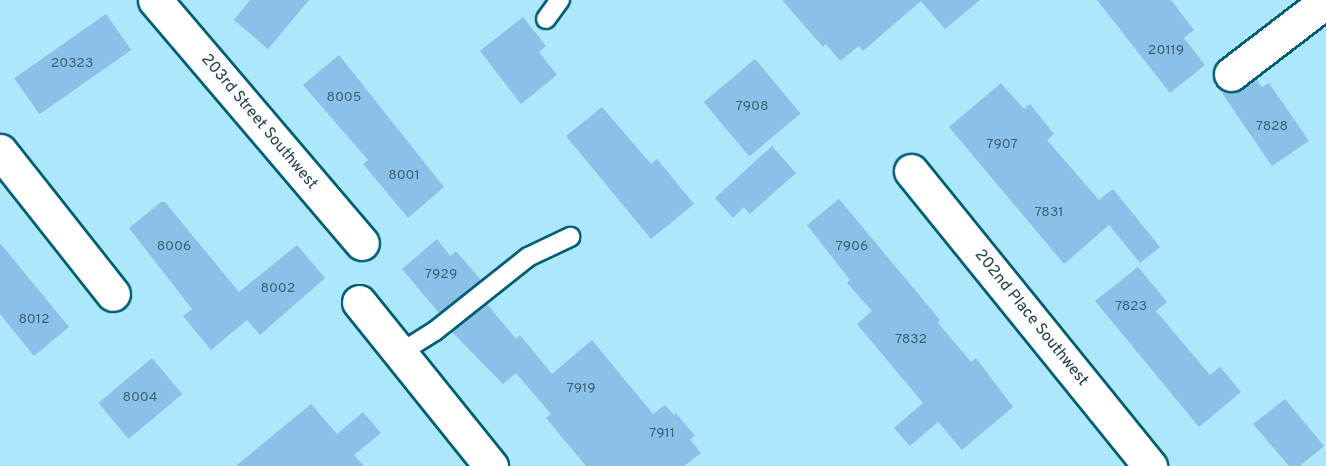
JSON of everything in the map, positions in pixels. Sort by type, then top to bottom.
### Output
[{"type":"street","name":"203rd Street Southwest","points":[[155,0],[362,243]]},
{"type":"street","points":[[1231,74],[1326,1]]},
{"type":"street","points":[[0,151],[113,294]]},
{"type":"street","name":"202nd Place Southwest","points":[[911,171],[1150,466]]},
{"type":"street","points":[[359,302],[490,466]]},
{"type":"lane","points":[[546,19],[560,0]]},
{"type":"lane","points":[[400,353],[435,331],[528,257],[570,237]]},
{"type":"building","points":[[250,0],[309,0],[268,49],[234,20]]},
{"type":"building","points":[[782,0],[980,0],[945,29],[921,1],[863,51],[859,46],[840,61],[826,44],[823,47]]},
{"type":"building","points":[[1097,0],[1171,0],[1194,30],[1184,38],[1205,65],[1170,93]]},
{"type":"building","points":[[106,14],[131,50],[39,114],[14,78]]},
{"type":"building","points":[[523,17],[546,46],[539,52],[557,75],[521,104],[480,51]]},
{"type":"building","points":[[339,55],[444,187],[408,218],[363,164],[368,160],[303,85]]},
{"type":"building","points":[[755,59],[801,113],[749,156],[704,102]]},
{"type":"building","points":[[1256,79],[1262,87],[1269,83],[1309,141],[1272,166],[1222,93],[1242,89]]},
{"type":"building","points":[[1001,83],[1024,109],[1030,104],[1054,134],[1047,140],[1099,200],[1113,189],[1160,247],[1140,263],[1109,225],[1064,264],[949,127]]},
{"type":"building","points":[[602,107],[651,164],[657,159],[694,204],[651,239],[566,136]]},
{"type":"building","points":[[772,146],[796,173],[750,214],[744,207],[733,218],[715,198]]},
{"type":"building","points":[[839,199],[940,320],[938,323],[971,362],[976,358],[1013,407],[962,450],[938,422],[910,446],[894,428],[923,403],[857,324],[872,311],[847,283],[850,280],[807,225]]},
{"type":"building","points":[[161,202],[165,202],[239,292],[297,245],[325,278],[260,335],[247,320],[211,350],[183,316],[192,309],[129,228]]},
{"type":"building","points":[[437,239],[450,256],[456,251],[481,280],[439,313],[402,269]]},
{"type":"building","points":[[0,243],[69,327],[34,356],[0,314]]},
{"type":"building","points":[[1138,267],[1167,302],[1156,311],[1210,375],[1220,367],[1241,392],[1199,427],[1095,301]]},
{"type":"building","points":[[487,304],[516,339],[520,335],[552,374],[592,340],[653,414],[665,405],[674,415],[676,413],[695,436],[690,439],[701,453],[684,466],[586,466],[546,418],[551,414],[516,373],[503,384],[452,332]]},
{"type":"building","points":[[152,358],[182,394],[129,439],[98,403]]},
{"type":"building","points":[[1285,399],[1324,446],[1300,466],[1289,466],[1253,424]]},
{"type":"building","points":[[311,404],[337,434],[363,412],[381,433],[354,455],[364,466],[236,466]]}]
